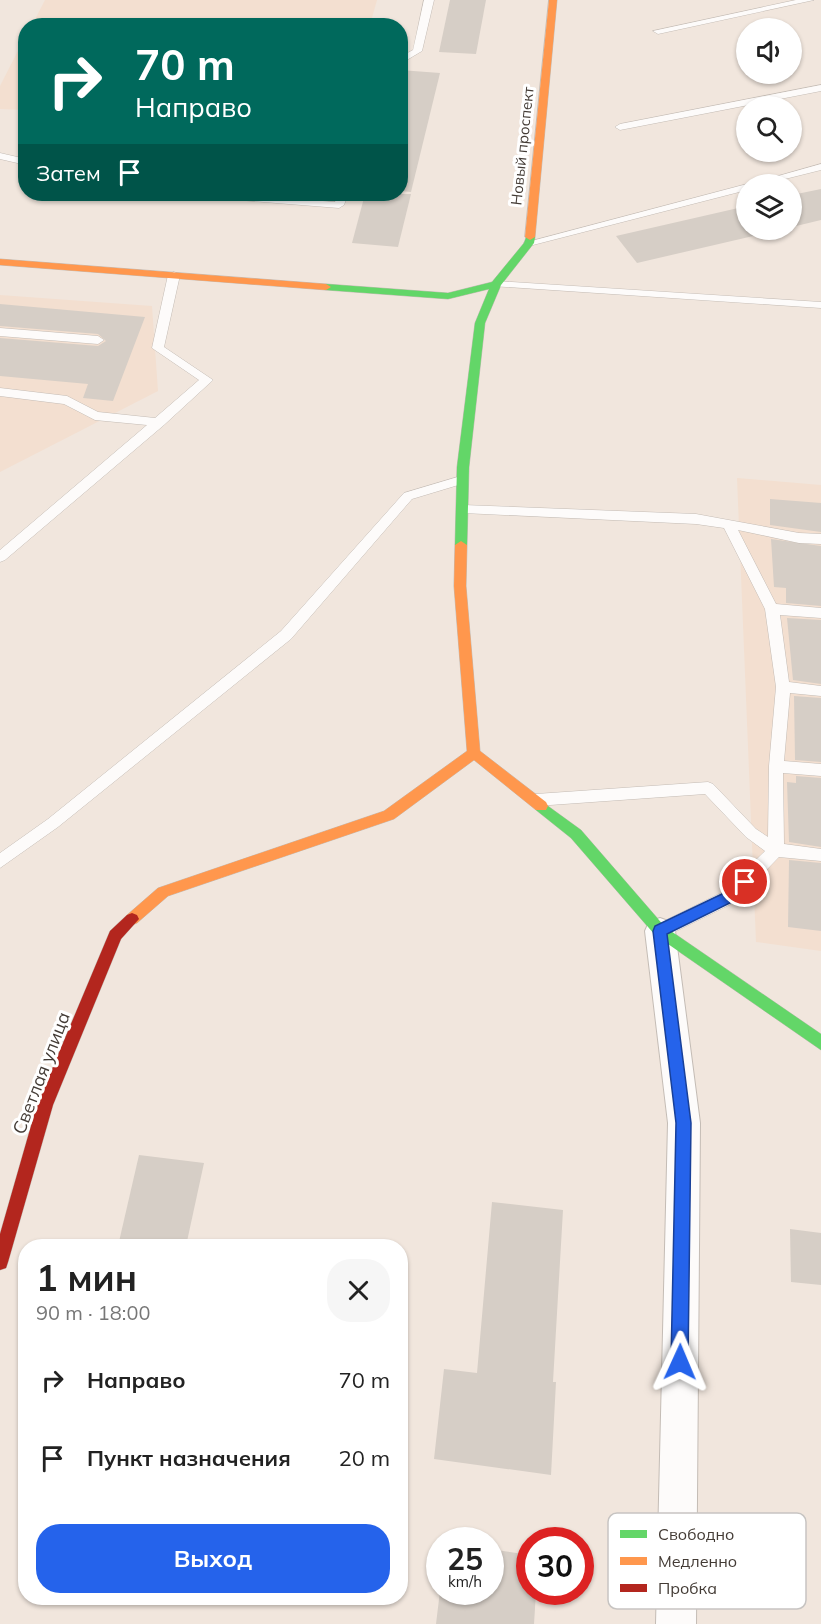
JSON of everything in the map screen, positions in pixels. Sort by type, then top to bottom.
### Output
[{"type":"street","name":"Новый проспект","points":[[529,243],[553,0]]},
{"type":"street","points":[[529,243],[496,284],[480,323],[462,480],[460,586],[474,753],[576,834],[660,931],[821,1043]]},
{"type":"street","points":[[0,262],[448,296],[496,284]]},
{"type":"street","name":"Светлая улица","points":[[0,1262],[45,1105],[116,935],[163,892],[389,814],[474,753]]},
{"type":"street","points":[[660,931],[684,1123],[678,1513]]},
{"type":"street","points":[[676,1609],[676,1624]]},
{"type":"lane","points":[[408,56],[417,51],[429,0]]},
{"type":"lane","points":[[658,31],[809,0]]},
{"type":"lane","points":[[620,127],[821,88]]},
{"type":"lane","points":[[0,156],[18,160]]},
{"type":"lane","points":[[794,174],[821,167]]},
{"type":"lane","points":[[529,243],[736,189]]},
{"type":"lane","points":[[290,201],[339,205],[340,201]]},
{"type":"lane","points":[[0,556],[207,380],[158,348],[174,275]]},
{"type":"lane","points":[[496,284],[821,305]]},
{"type":"lane","points":[[0,332],[98,340]]},
{"type":"lane","points":[[0,392],[67,400],[95,416],[160,422]]},
{"type":"lane","points":[[0,862],[53,823],[286,635],[408,496],[462,480]]},
{"type":"lane","points":[[463,509],[696,519],[799,538],[821,539]]},
{"type":"lane","points":[[660,931],[729,897],[776,850],[776,766],[783,687],[771,609],[728,524]]},
{"type":"lane","points":[[771,609],[821,613]]},
{"type":"lane","points":[[783,687],[821,691]]},
{"type":"lane","points":[[776,766],[821,770]]},
{"type":"lane","points":[[533,800],[708,788],[751,833],[776,850],[821,855]]},
{"type":"shaded area","points":[[45,0],[377,0],[372,18],[36,18]]},
{"type":"shaded area","points":[[18,51],[18,110],[0,109],[0,86]]},
{"type":"shaded area","points":[[0,295],[152,306],[158,391],[0,472]]},
{"type":"shaded area","points":[[737,478],[821,485],[821,951],[756,942]]},
{"type":"building","points":[[450,0],[486,0],[476,54],[439,52]]},
{"type":"building","points":[[408,71],[440,73],[411,192],[408,192]]},
{"type":"building","points":[[821,189],[821,220],[802,225],[802,193]]},
{"type":"building","points":[[408,194],[411,194],[398,247],[352,243],[363,201],[408,201]]},
{"type":"building","points":[[736,209],[736,240],[637,263],[616,236]]},
{"type":"building","points":[[0,304],[145,317],[113,401],[83,398],[88,384],[0,376],[0,338],[98,346],[106,341],[98,334],[0,326]]},
{"type":"building","points":[[770,499],[821,503],[821,532],[770,525]]},
{"type":"building","points":[[771,539],[821,546],[821,606],[786,603],[786,588],[774,587]]},
{"type":"building","points":[[787,618],[821,620],[821,684],[793,680]]},
{"type":"building","points":[[794,696],[821,698],[821,762],[795,760]]},
{"type":"building","points":[[796,776],[821,778],[821,847],[789,842],[787,782],[796,783]]},
{"type":"building","points":[[789,860],[821,863],[821,931],[788,927]]},
{"type":"building","points":[[139,1155],[204,1163],[188,1239],[120,1239]]},
{"type":"building","points":[[492,1202],[563,1210],[553,1382],[556,1382],[551,1475],[434,1459],[444,1369],[477,1373]]},
{"type":"building","points":[[790,1229],[821,1233],[821,1285],[791,1282]]},
{"type":"building","points":[[504,1551],[516,1553],[516,1605],[535,1605],[534,1624],[436,1624],[438,1605],[504,1605]]},
{"type":"traffic: fast","points":[[461,545],[463,467],[480,323],[496,284],[529,243],[530,237]]},
{"type":"traffic: fast","points":[[326,287],[448,296],[496,284]]},
{"type":"traffic: fast","points":[[541,806],[576,834],[660,931],[821,1043]]},
{"type":"traffic: slow","points":[[530,237],[553,0]]},
{"type":"traffic: slow","points":[[0,262],[326,287]]},
{"type":"traffic: slow","points":[[461,545],[460,586],[474,753],[541,806]]},
{"type":"traffic: slow","points":[[132,919],[163,892],[389,815],[474,753]]},
{"type":"traffic: jam","points":[[0,1262],[45,1105],[115,935],[132,919]]},
{"type":"route","points":[[680,1362],[684,1123],[660,931],[729,897],[745,882]]}]
